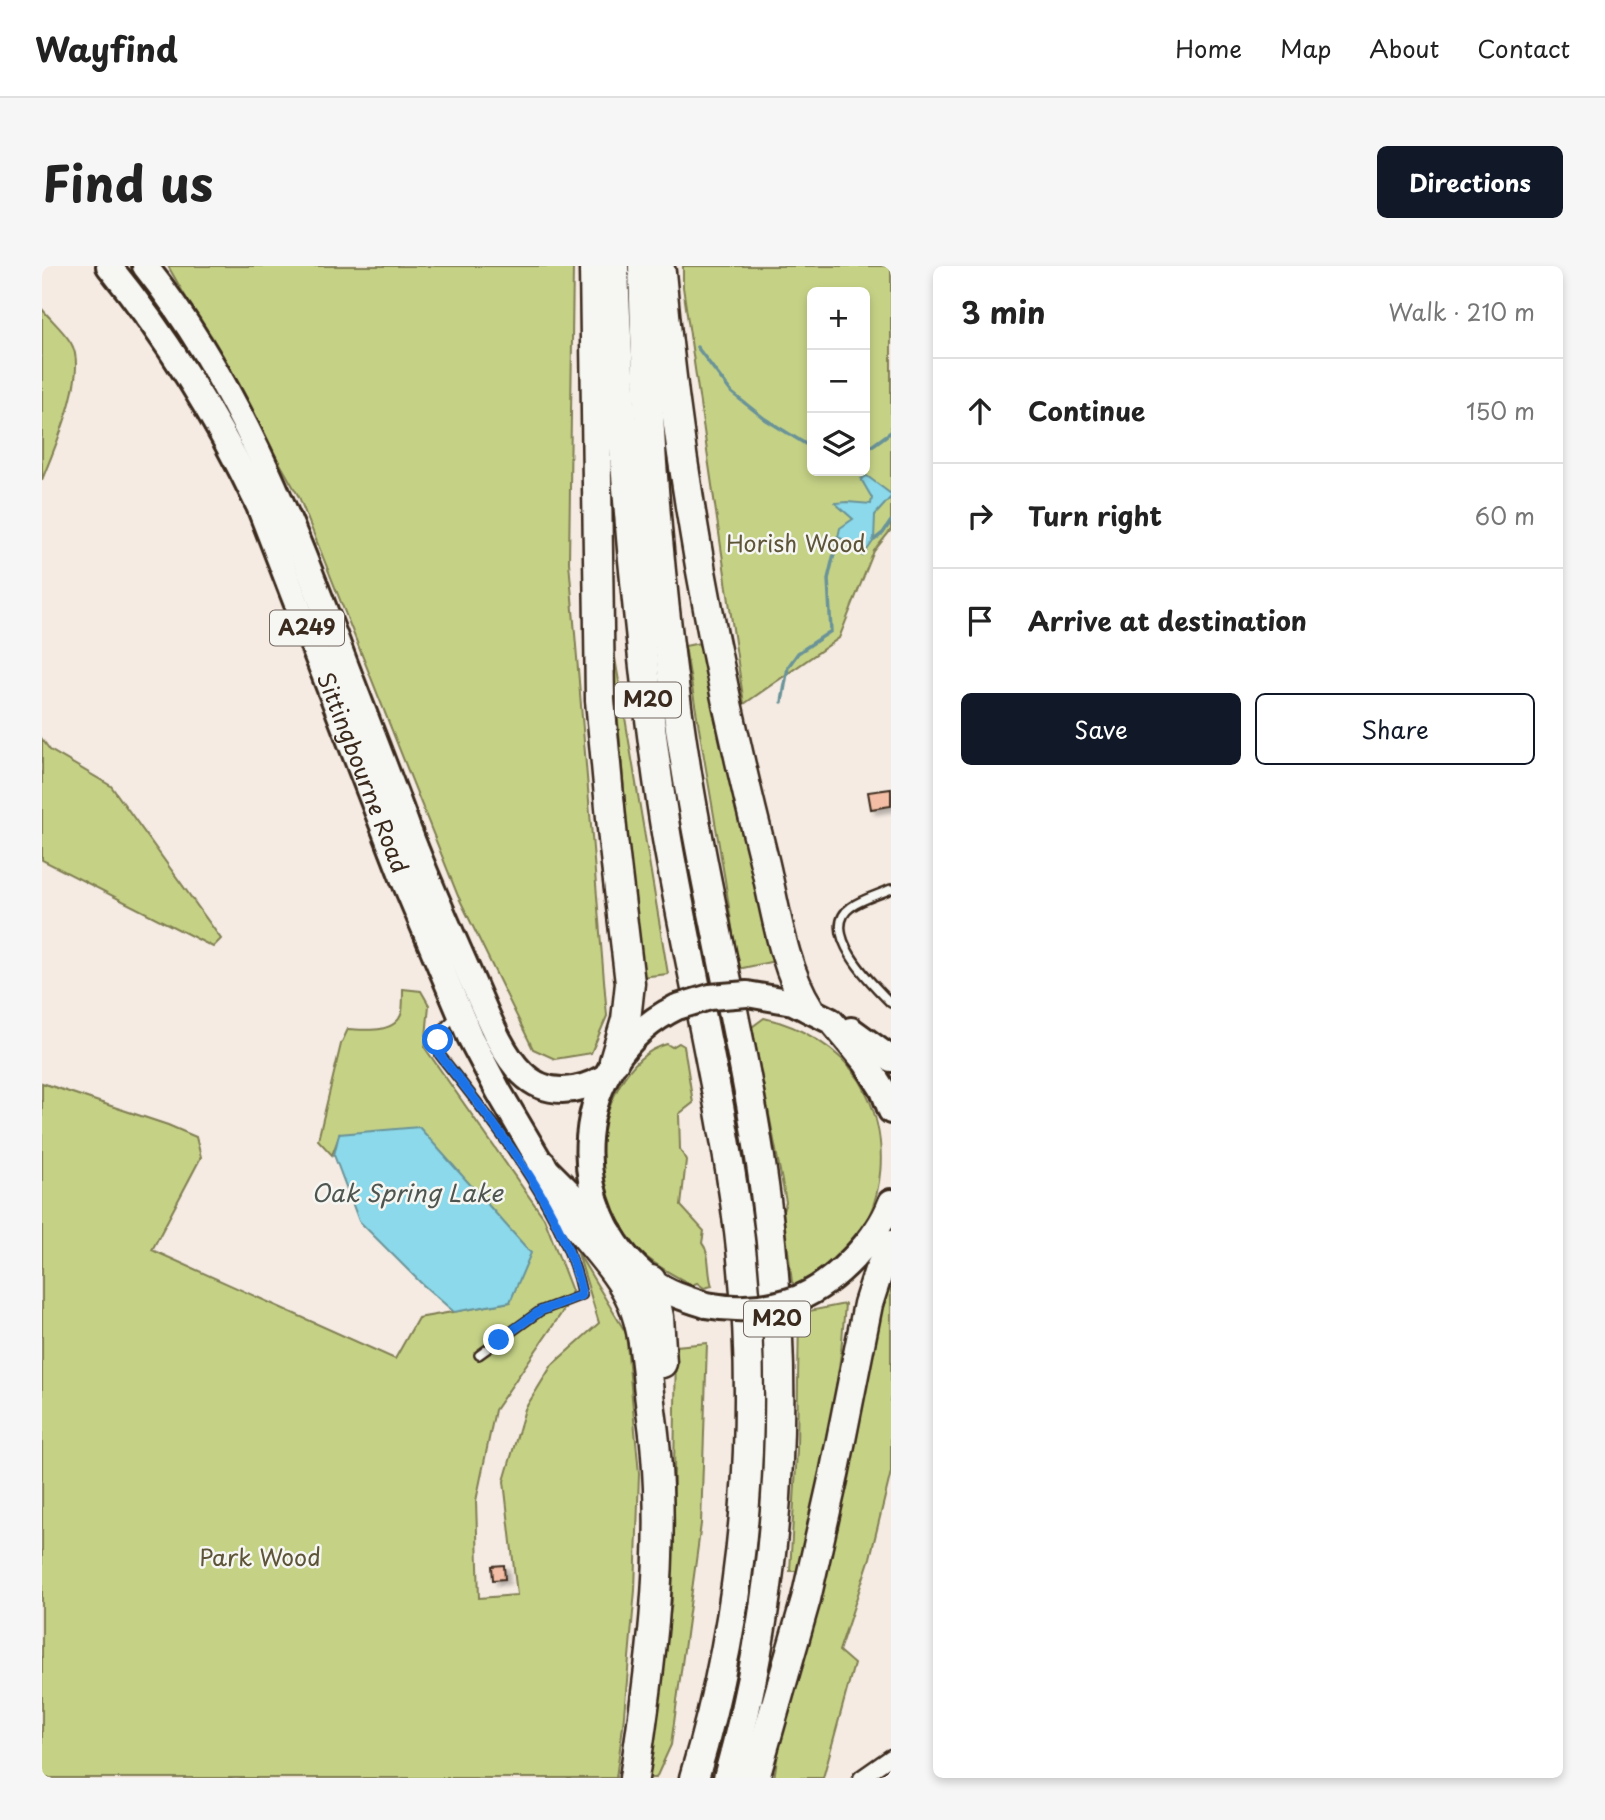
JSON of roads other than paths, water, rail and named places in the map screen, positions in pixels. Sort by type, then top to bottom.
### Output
[{"type":"highway","name":"Sittingbourne Road","points":[[109,266],[148,316],[198,390],[254,496],[403,878],[460,1014],[499,1092],[542,1165],[610,1233]]},
{"type":"highway","name":"Sittingbourne Road","points":[[145,266],[214,367],[277,488],[428,883],[508,1054],[521,1072],[533,1082],[549,1089],[576,1090],[609,1069]]},
{"type":"highway","name":"M20","points":[[594,266],[600,700],[612,839],[630,983],[626,1020],[609,1069]]},
{"type":"highway","name":"M20","points":[[614,266],[625,462],[650,715],[667,836],[730,1168],[747,1330],[749,1436],[743,1541],[720,1677],[694,1778]]},
{"type":"highway","name":"M20","points":[[643,266],[655,486],[676,695],[701,862],[766,1198],[779,1346],[779,1464],[773,1552],[757,1661],[728,1778]]},
{"type":"highway","points":[[660,266],[679,434],[708,617],[740,765],[783,940],[797,987],[866,1063],[883,1090],[891,1111]]},
{"type":"highway","points":[[887,1220],[830,1280],[799,1298],[751,1309],[706,1305],[679,1296],[651,1280],[610,1233],[595,1202],[589,1161],[591,1124],[609,1069],[638,1033],[677,1007],[710,997],[747,993],[783,999],[850,1030],[891,1059]]},
{"type":"highway","points":[[542,1165],[551,1187],[631,1299],[641,1335],[656,1453],[658,1518],[653,1613],[634,1778]]},
{"type":"highway","points":[[755,1778],[806,1600],[887,1220]]},
{"type":"highway","points":[[651,1280],[659,1317],[662,1377],[656,1453]]},
{"type":"street","points":[[861,1778],[891,1757]]},
{"type":"lane","points":[[891,889],[851,907],[845,914],[842,926],[850,956],[864,976],[891,1003]]},
{"type":"lane","points":[[460,1014],[443,1027],[438,1040],[440,1055],[501,1133],[556,1221],[582,1295],[540,1311],[479,1355]]},
{"type":"water","points":[[867,476],[891,494],[875,515],[874,540],[863,556],[853,545],[838,537],[840,528],[853,519],[835,503],[871,504],[872,498],[861,479]]},
{"type":"water","name":"Oak Spring Lake","points":[[419,1127],[531,1253],[510,1302],[454,1312],[359,1221],[334,1155],[339,1134]]},
{"type":"waterway","points":[[697,347],[732,393],[765,419],[807,445]]},
{"type":"waterway","points":[[870,447],[891,432]]},
{"type":"waterway","points":[[874,540],[891,521]]},
{"type":"waterway","points":[[782,702],[788,667],[798,653],[831,631],[828,579],[838,537]]},
{"type":"park label","name":"Horish Wood","points":[[796,544]]},
{"type":"park label","name":"Park Wood","points":[[260,1558]]}]
